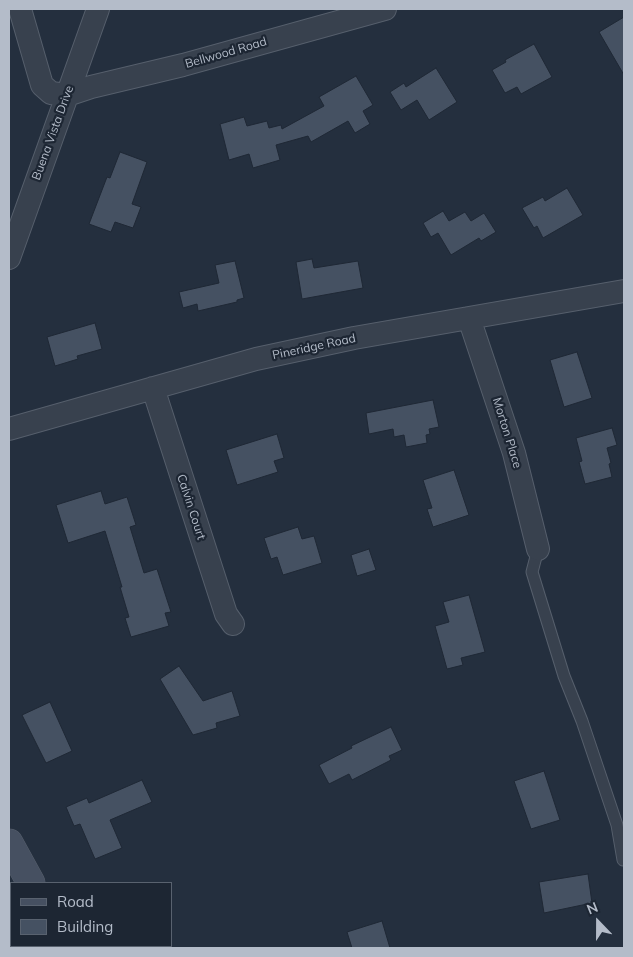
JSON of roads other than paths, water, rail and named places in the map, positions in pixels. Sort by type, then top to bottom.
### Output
[{"type":"main road","points":[[9,843],[30,882]]},
{"type":"street","points":[[20,9],[42,85],[51,94],[67,95]]},
{"type":"street","name":"Buena Vista Drive","points":[[9,258],[98,9]]},
{"type":"street","name":"Bellwood Road","points":[[67,95],[385,9]]},
{"type":"street","name":"Pineridge Road","points":[[9,429],[256,359],[354,338],[624,291]]},
{"type":"street","name":"Morton Place","points":[[469,318],[514,453],[538,550]]},
{"type":"street","name":"Calvin Court","points":[[153,388],[226,614],[233,624]]},
{"type":"lane","points":[[538,550],[532,572],[564,676],[582,721],[617,825],[623,860]]}]
